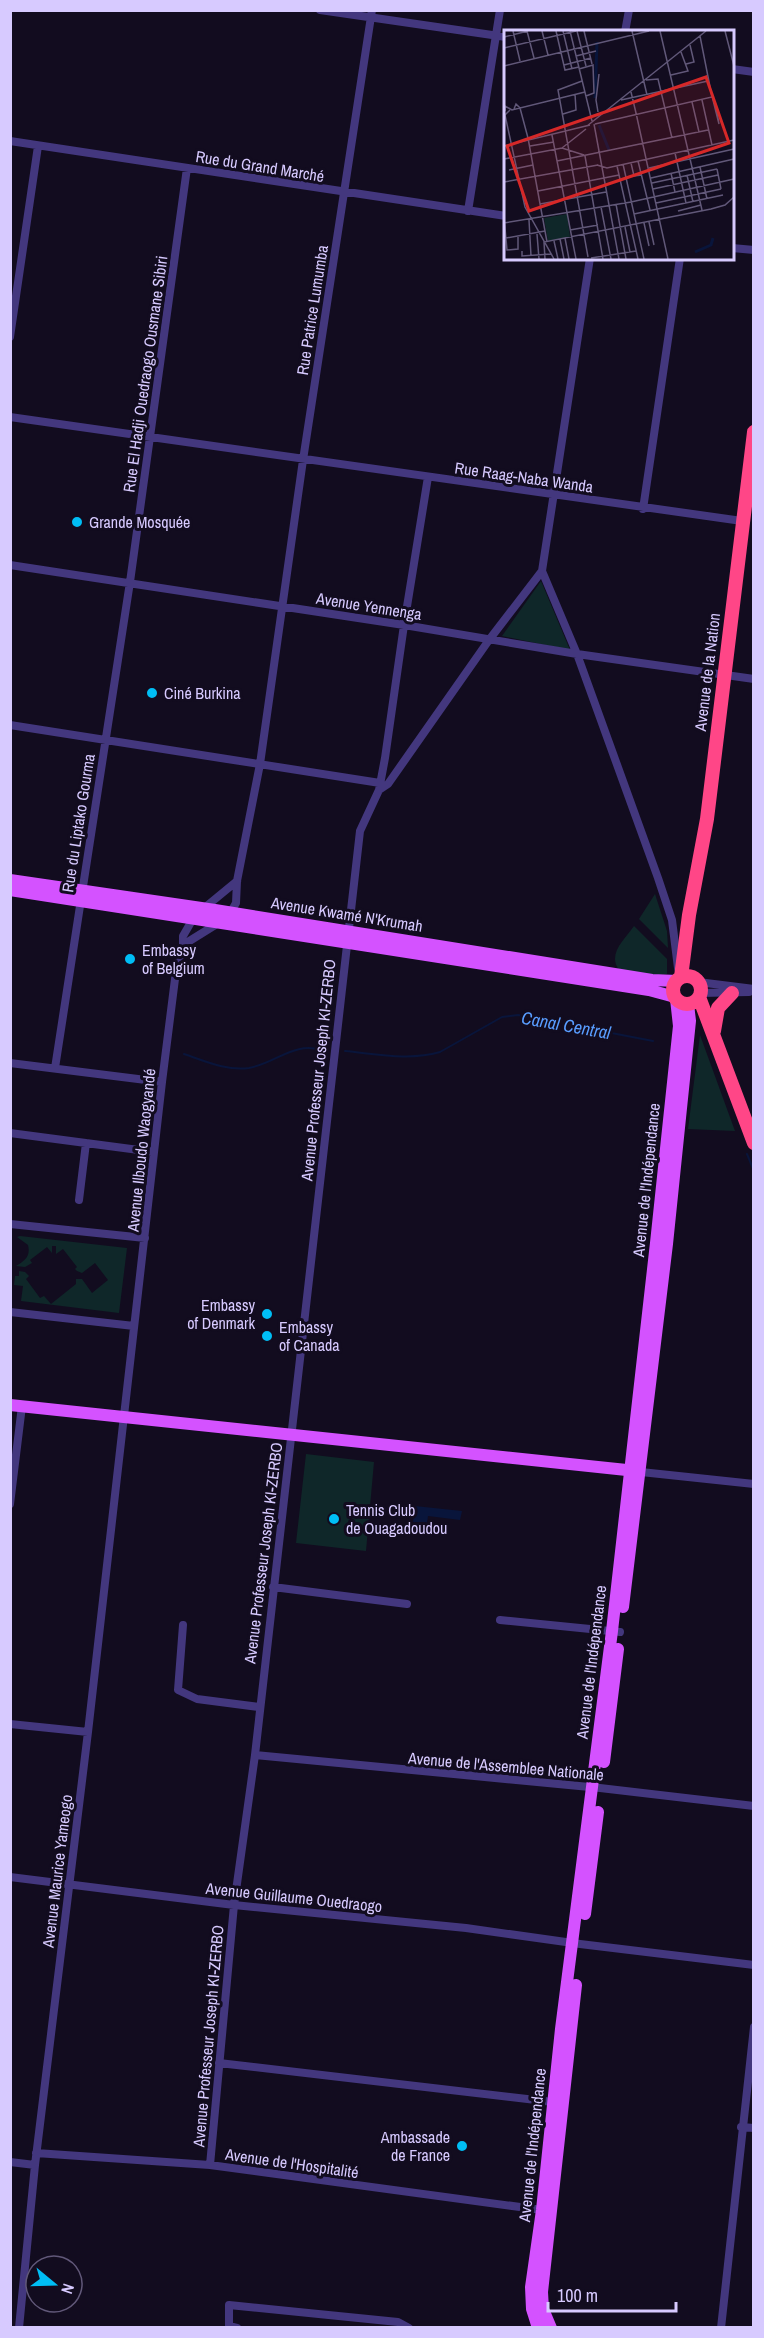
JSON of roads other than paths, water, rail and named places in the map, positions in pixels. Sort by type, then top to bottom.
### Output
[{"type":"highway","name":"Avenue de la Nation","points":[[687,990],[689,915],[706,819],[753,432]]},
{"type":"highway","points":[[687,990],[714,1038],[752,1137]]},
{"type":"highway","points":[[714,1038],[718,1008],[732,993]]},
{"type":"main road","name":"Avenue Kwamé N'Krumah","points":[[10,880],[192,919],[346,944],[426,949],[652,980],[687,990]]},
{"type":"main road","name":"Avenue Kwamé N'Krumah","points":[[10,890],[80,895],[233,912],[348,930],[426,949]]},
{"type":"main road","name":"Avenue de l'Indépendance","points":[[547,2327],[532,2309],[531,2288],[553,2102],[587,1868],[636,1471],[662,1244],[679,1026],[687,990]]},
{"type":"main road","points":[[16,1406],[636,1471]]},
{"type":"main road","name":"Avenue de l'Indépendance","points":[[547,2327],[542,2292],[577,1943]]},
{"type":"street","points":[[320,10],[371,14],[504,37]]},
{"type":"street","points":[[468,211],[500,10]]},
{"type":"street","points":[[625,30],[629,10]]},
{"type":"street","name":"Rue Patrice Lumumba","points":[[281,607],[371,14]]},
{"type":"street","points":[[734,69],[753,72]]},
{"type":"street","name":"Rue du Grand Marché","points":[[10,141],[504,216]]},
{"type":"street","points":[[10,337],[38,146]]},
{"type":"street","name":"Rue El Hadji Ouedraogo Ousmane Sibiri","points":[[130,582],[187,168]]},
{"type":"street","points":[[734,248],[753,250]]},
{"type":"street","points":[[10,725],[260,764],[379,787],[388,784],[489,640],[542,571],[590,260]]},
{"type":"street","points":[[643,509],[680,260]]},
{"type":"street","name":"Rue Raag-Naba Wanda","points":[[10,417],[643,509],[742,521]]},
{"type":"street","points":[[379,787],[386,758],[404,625],[428,477]]},
{"type":"street","name":"Avenue Yennenga","points":[[10,565],[404,625],[577,654],[753,679]]},
{"type":"street","points":[[542,571],[577,654],[672,920],[687,990]]},
{"type":"street","name":"Rue du Liptako Gourma","points":[[55,1068],[130,582]]},
{"type":"street","points":[[183,945],[233,912],[237,895],[237,880],[260,764],[281,607]]},
{"type":"street","name":"Avenue Professeur Joseph KI-ZERBO","points":[[210,2165],[234,1905],[255,1755],[346,944],[360,831],[379,787]]},
{"type":"street","points":[[192,919],[237,880]]},
{"type":"street","name":"Avenue Ilboudo Waogyandé","points":[[124,1418],[176,971],[183,936],[192,919]]},
{"type":"street","points":[[687,990],[753,991]]},
{"type":"street","points":[[687,990],[732,993],[753,991]]},
{"type":"street","points":[[10,1063],[162,1082]]},
{"type":"street","points":[[10,1133],[154,1152]]},
{"type":"street","points":[[79,1200],[86,1143]]},
{"type":"street","points":[[10,1224],[145,1238]]},
{"type":"street","points":[[10,1312],[134,1326]]},
{"type":"street","points":[[10,1504],[16,1406]]},
{"type":"street","name":"Avenue Maurice Yameogo","points":[[19,2328],[36,2153],[124,1418]]},
{"type":"street","points":[[636,1471],[753,1484]]},
{"type":"street","points":[[273,1587],[407,1604]]},
{"type":"street","points":[[500,1620],[616,1631]]},
{"type":"street","points":[[183,1625],[178,1685],[181,1694],[197,1699],[259,1707]]},
{"type":"street","points":[[10,1724],[88,1732]]},
{"type":"street","name":"Avenue de l'Assemblee Nationale","points":[[255,1755],[597,1788],[753,1806]]},
{"type":"street","name":"Avenue Guillaume Ouedraogo","points":[[10,1877],[234,1905],[466,1928],[753,1965]]},
{"type":"street","points":[[721,2328],[753,2026]]},
{"type":"street","points":[[219,2063],[553,2102]]},
{"type":"street","points":[[741,2127],[753,2128]]},
{"type":"street","name":"Avenue de l'Hospitalité","points":[[36,2153],[210,2165],[542,2210]]},
{"type":"street","points":[[10,2162],[35,2165]]},
{"type":"street","points":[[233,2327],[230,2305],[398,2322],[409,2328]]},
{"type":"water","points":[[415,1506],[462,1511],[460,1520],[428,1516],[427,1523],[413,1522]]},
{"type":"waterway","name":"Canal Central","points":[[345,1051],[393,1056],[428,1055],[440,1052],[502,1017],[518,1015],[653,1041]]},
{"type":"waterway","points":[[184,1054],[216,1065],[240,1069],[259,1065],[304,1048],[325,1051]]},
{"type":"waterway","points":[[747,1154],[754,1171]]},
{"type":"place","name":"Grande Mosquée","points":[[77,522]]},
{"type":"place","name":"Ciné Burkina","points":[[152,693]]},
{"type":"place","name":"Embassy of Belgium","points":[[130,959]]},
{"type":"place","name":"Embassy of Denmark","points":[[267,1314]]},
{"type":"place","name":"Embassy of Canada","points":[[267,1336]]},
{"type":"place","name":"Tennis Club de Ouagadoudou","points":[[334,1519]]},
{"type":"place","name":"Ambassade de France","points":[[462,2146]]}]
